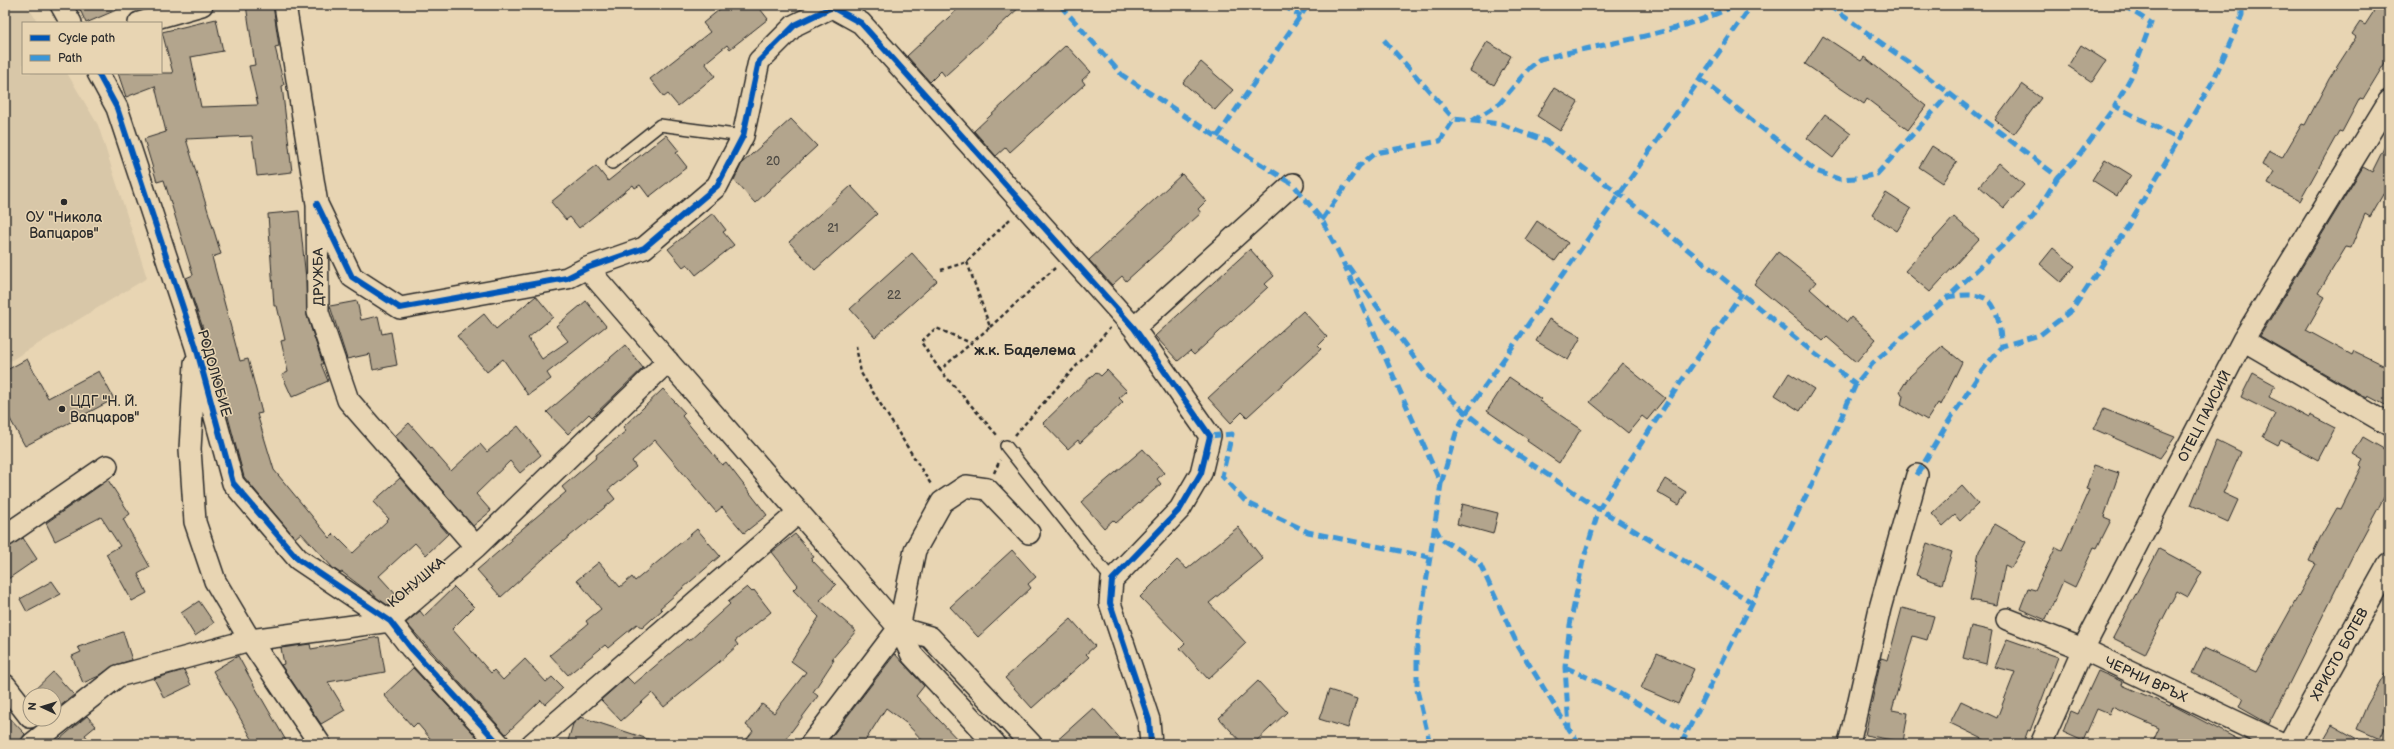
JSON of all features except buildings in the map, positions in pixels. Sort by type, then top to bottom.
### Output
[{"type":"main road","name":"ХРИСТО БОТЕВ","points":[[2289,744],[2389,564]]},
{"type":"street","points":[[61,5],[70,22]]},
{"type":"street","points":[[142,22],[202,5]]},
{"type":"street","name":"ДРУЖБА","points":[[285,5],[317,204],[318,312],[348,400],[476,547]]},
{"type":"street","points":[[317,204],[352,277],[400,308],[567,278],[587,268],[644,248],[717,186],[743,136],[759,61],[795,25],[832,7],[861,23],[1127,322],[1210,436],[1200,473],[1180,509],[1112,580],[1110,604],[1149,720],[1152,744]]},
{"type":"street","name":"РОДОЛЮБИЕ","points":[[99,74],[117,108],[196,347],[233,483],[298,559],[390,621],[411,648],[499,744]]},
{"type":"street","name":"ОТЕЦ ПАИСИЙ","points":[[2041,744],[2083,649],[2243,340],[2389,101]]},
{"type":"street","points":[[1127,322],[1293,184]]},
{"type":"street","points":[[587,268],[899,628],[912,655],[995,744]]},
{"type":"street","points":[[2243,340],[2389,425]]},
{"type":"street","points":[[196,347],[190,449],[195,522],[215,581],[250,640],[320,744]]},
{"type":"street","name":"КОНУШКА","points":[[38,732],[118,676],[250,640],[390,621],[476,547],[668,361]]},
{"type":"street","points":[[5,536],[107,466]]},
{"type":"street","points":[[1849,744],[1880,608],[1917,475]]},
{"type":"street","points":[[812,744],[899,628],[915,550],[942,502],[966,486],[987,489],[1029,533]]},
{"type":"street","points":[[539,743],[799,512]]},
{"type":"street","name":"ЧЕРНИ ВРЪХ","points":[[2007,619],[2083,649],[2283,744]]},
{"type":"street","points":[[899,628],[930,638],[1031,744]]},
{"type":"street","points":[[5,685],[38,732]]},
{"type":"lane","points":[[612,163],[660,125],[743,136]]},
{"type":"lane","points":[[1006,446],[1112,580]]},
{"type":"path","points":[[941,270],[967,262],[1023,206]]},
{"type":"path","points":[[940,370],[1068,256]]},
{"type":"path","points":[[967,262],[990,326]]},
{"type":"path","points":[[987,489],[1006,446],[1127,322]]},
{"type":"path","points":[[971,343],[936,328],[921,342],[940,370],[1006,446]]},
{"type":"path","points":[[856,346],[861,373],[942,502]]},
{"type":"shaded area","name":"ОУ \"Никола Вапцаров\"","points":[[5,5],[27,5],[37,22],[22,22],[22,74],[68,74],[98,125],[147,278],[5,364]]},
{"type":"marked path","points":[[1060,5],[1122,75],[1217,137],[1293,184],[1322,220],[1340,255],[1441,484],[1417,643],[1417,690],[1430,744]]},
{"type":"marked path","points":[[1282,5],[1301,16]]},
{"type":"marked path","points":[[1217,137],[1308,5]]},
{"type":"marked path","points":[[1472,121],[1500,103],[1529,68],[1540,59],[1664,31],[1688,24],[1736,5]]},
{"type":"marked path","points":[[1441,484],[1456,433],[1466,413],[1752,5]]},
{"type":"marked path","points":[[1828,5],[1915,67],[2058,177],[2033,217],[1948,297]]},
{"type":"marked path","points":[[2123,5],[2151,23],[2131,77],[2115,106],[2179,139]]},
{"type":"marked path","points":[[1917,475],[1947,424],[1981,372],[2002,346],[2040,335],[2072,310],[2125,231],[2213,81],[2242,16],[2242,5]]},
{"type":"marked path","points":[[1384,40],[1454,119]]},
{"type":"marked path","points":[[1700,79],[1816,171],[1839,179],[1859,178],[1877,174],[1950,93]]},
{"type":"marked path","points":[[2058,177],[2078,157],[2115,106]]},
{"type":"marked path","points":[[1322,220],[1359,166],[1375,153],[1440,141],[1454,119],[1501,124],[1546,141],[1620,194],[1815,354],[1856,384]]},
{"type":"marked path","points":[[1348,266],[1426,374],[1466,413],[1518,455],[1599,509],[1753,603]]},
{"type":"marked path","points":[[1580,744],[1569,729],[1565,667],[1570,625],[1583,561],[1599,509],[1678,386],[1742,293]]},
{"type":"marked path","points":[[1681,744],[1811,486],[1856,384],[1873,363],[1948,297],[1976,295],[1991,303],[1998,320],[2002,346]]},
{"type":"marked path","points":[[1210,436],[1232,434],[1222,476],[1246,502],[1308,532],[1429,557]]},
{"type":"marked path","points":[[1435,527],[1441,539],[1479,562],[1518,646],[1568,728]]},
{"type":"marked path","points":[[1565,667],[1608,687],[1687,732]]},
{"type":"cycle path","points":[[317,204],[352,277],[400,308],[567,278],[587,268],[644,248],[717,186],[743,136],[759,61],[795,25],[832,7],[861,23],[1134,328],[1210,436],[1201,473],[1180,509],[1112,580],[1110,603],[1149,720],[1151,744]]},
{"type":"cycle path","points":[[99,74],[117,108],[196,347],[233,483],[298,559],[390,621],[411,648],[499,744]]},
{"type":"place","name":"ОУ \"Никола Вапцаров\"","points":[[64,202]]},
{"type":"place","name":"ЦДГ \"Н. Й. Вапцаров\"","points":[[62,409]]},
{"type":"district","name":"ж.к. Баделема","points":[[1025,350]]}]
